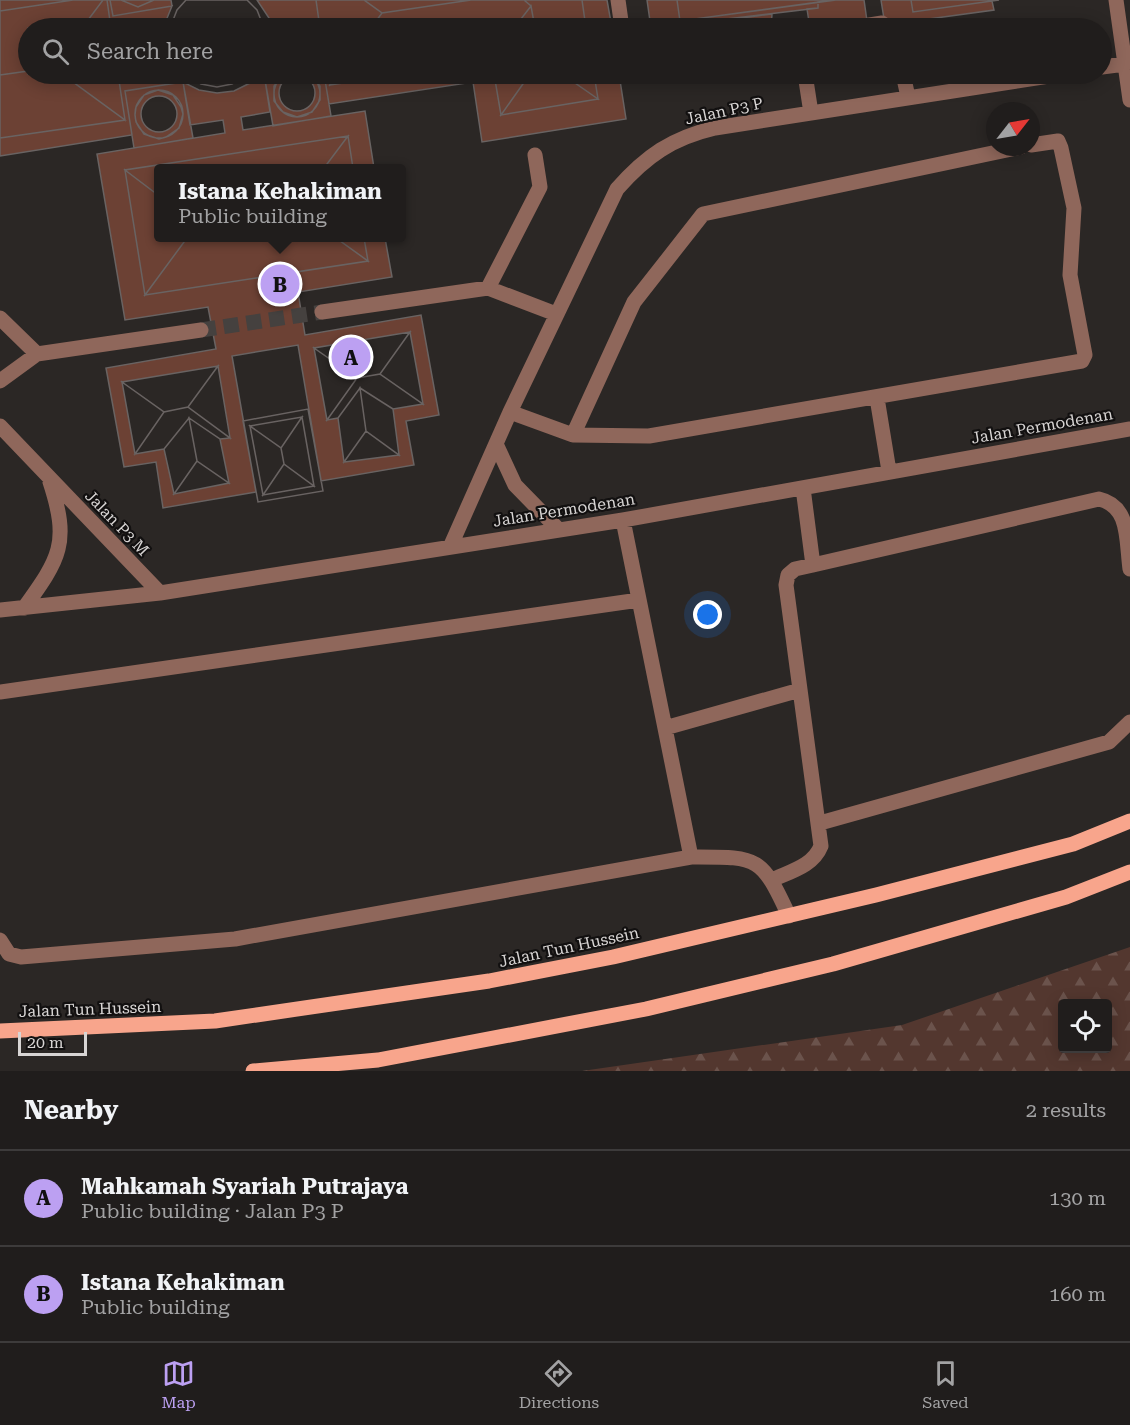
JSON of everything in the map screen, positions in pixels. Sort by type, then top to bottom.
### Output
[{"type":"main road","points":[[1073,844],[1130,814]]},
{"type":"main road","name":"Jalan Tun Hussein","points":[[0,1030],[215,1021],[489,981],[613,957],[789,916],[1073,844],[1130,821]]},
{"type":"main road","points":[[253,1071],[378,1060],[646,1009],[833,964],[1066,897],[1130,872]]},
{"type":"street","points":[[618,0],[621,18]]},
{"type":"street","points":[[1116,0],[1130,100]]},
{"type":"street","points":[[1112,66],[1125,64]]},
{"type":"street","points":[[807,84],[811,113]]},
{"type":"street","points":[[905,84],[908,97]]},
{"type":"street","name":"Jalan P3 P","points":[[451,545],[510,412],[617,189],[636,167],[661,149],[687,135],[995,84]]},
{"type":"street","points":[[510,412],[573,435],[649,436],[1082,361],[1085,355],[1070,275],[1074,208],[1058,141],[1040,143]]},
{"type":"street","points":[[573,435],[634,302],[703,214],[986,154]]},
{"type":"street","points":[[488,288],[540,187],[535,155]]},
{"type":"street","points":[[322,312],[488,288],[556,314]]},
{"type":"street","points":[[0,318],[37,354]]},
{"type":"street","points":[[0,381],[37,354],[201,330]]},
{"type":"street","points":[[877,398],[889,471]]},
{"type":"street","name":"Jalan P3 M","points":[[0,426],[160,593]]},
{"type":"street","name":"Jalan Permodenan","points":[[0,610],[160,593],[623,519],[1130,429]]},
{"type":"street","points":[[496,444],[515,485],[558,529]]},
{"type":"street","name":"Jalan P3 M","points":[[24,608],[54,567],[62,536],[58,508],[49,479]]},
{"type":"street","points":[[803,488],[813,565]]},
{"type":"street","points":[[772,880],[807,864],[817,857],[821,846],[786,585],[788,575],[795,569],[1099,499],[1114,501],[1126,514],[1130,569]]},
{"type":"street","points":[[623,519],[692,857]]},
{"type":"street","points":[[0,692],[639,600]]},
{"type":"street","points":[[665,728],[800,690]]},
{"type":"street","points":[[819,823],[1109,742],[1130,723]]},
{"type":"street","points":[[0,940],[9,954],[21,957],[235,939],[692,857],[743,857],[760,865],[772,880],[789,916]]},
{"type":"green space","points":[[1130,947],[1130,1071],[582,1071],[902,1025]]},
{"type":"building","points":[[0,0],[73,0],[0,11]]},
{"type":"building","points":[[73,0],[103,0],[90,18],[18,18],[18,72],[0,75],[0,11]]},
{"type":"building","points":[[103,0],[107,0],[110,18],[90,18]]},
{"type":"building","points":[[107,0],[110,0],[113,16],[172,6],[167,18],[110,18]]},
{"type":"building","points":[[110,0],[121,0],[138,7],[154,0],[171,0],[172,6],[113,16]]},
{"type":"building","points":[[121,0],[154,0],[138,7]]},
{"type":"building","points":[[186,0],[247,0],[257,10],[260,18],[174,18],[177,10]]},
{"type":"building","points":[[186,0],[247,0],[257,10],[260,18],[174,18],[177,10]]},
{"type":"building","points":[[257,0],[316,0],[319,18],[269,18]]},
{"type":"building","points":[[316,0],[364,0],[382,13],[378,18],[319,18]]},
{"type":"building","points":[[364,0],[471,0],[382,13]]},
{"type":"building","points":[[471,0],[524,0],[531,6],[522,18],[378,18],[382,13]]},
{"type":"building","points":[[524,0],[582,0],[585,18],[533,18],[531,6]]},
{"type":"building","points":[[582,0],[607,0],[610,18],[585,18]]},
{"type":"building","points":[[647,0],[677,0],[680,18],[650,18]]},
{"type":"building","points":[[677,0],[836,0],[702,18],[680,18]]},
{"type":"building","points":[[864,0],[867,18],[808,18],[807,9],[818,8],[818,2]]},
{"type":"building","points":[[881,0],[911,0],[913,12],[992,1],[994,10],[936,18],[884,18]]},
{"type":"building","points":[[911,0],[999,0],[913,12]]},
{"type":"building","points":[[818,2],[818,8],[734,18],[702,18]]},
{"type":"building","points":[[531,6],[533,18],[522,18]]},
{"type":"building","points":[[772,14],[772,18],[742,18]]},
{"type":"building","points":[[18,72],[18,84],[76,84],[125,120],[0,138],[0,75]]},
{"type":"building","points":[[76,84],[120,84],[125,120]]},
{"type":"building","points":[[120,84],[170,84],[125,91],[132,135],[0,156],[0,138],[125,120]]},
{"type":"building","points":[[183,84],[217,93],[234,91],[248,84],[266,84],[270,112],[241,117],[243,130],[365,111],[373,164],[352,164],[348,136],[125,170],[145,295],[368,261],[365,242],[386,242],[392,277],[298,292],[305,335],[421,315],[439,415],[406,421],[414,465],[321,481],[298,345],[232,356],[256,492],[163,508],[156,462],[124,467],[106,368],[216,349],[208,307],[125,320],[97,154],[225,133],[223,120],[190,125]]},
{"type":"building","points":[[183,84],[193,138],[134,148],[125,91]],"holes":[[[158,90],[173,95],[183,114],[179,128],[166,137],[159,139],[144,134],[136,122],[136,107],[144,95]]]},
{"type":"building","points":[[201,84],[232,84],[217,87]]},
{"type":"building","points":[[201,84],[232,84],[217,87]]},
{"type":"building","points":[[266,84],[276,84],[274,101],[283,112],[297,117],[312,112],[320,100],[318,84],[326,84],[331,116],[273,126]]},
{"type":"building","points":[[276,84],[319,85],[319,103],[306,116],[288,116],[275,103]]},
{"type":"building","points":[[281,84],[313,84],[314,100],[304,110],[290,110],[280,100]]},
{"type":"building","points":[[326,84],[460,84],[329,104]]},
{"type":"building","points":[[473,84],[496,84],[501,115],[598,99],[596,84],[621,84],[626,119],[482,142]]},
{"type":"building","points":[[496,84],[523,84],[501,115]]},
{"type":"building","points":[[523,84],[576,84],[598,99],[501,115]]},
{"type":"building","points":[[576,84],[596,84],[598,99]]},
{"type":"building","points":[[159,90],[176,97],[183,114],[176,131],[159,138],[142,131],[135,114],[142,97]]},
{"type":"building","points":[[159,96],[172,101],[177,114],[172,127],[159,132],[146,127],[141,114],[146,101]]},
{"type":"building","points":[[348,136],[352,164],[327,164]]},
{"type":"building","points":[[348,136],[327,164],[164,164]]},
{"type":"building","points":[[154,166],[154,192],[125,170]]},
{"type":"building","points":[[125,170],[154,192],[154,242],[184,242],[145,295]]},
{"type":"building","points":[[184,242],[342,242],[368,261],[145,295]]},
{"type":"building","points":[[342,242],[365,242],[368,261]]},
{"type":"building","points":[[410,332],[380,374],[357,378],[314,348]]},
{"type":"building","points":[[410,332],[423,404],[380,374]]},
{"type":"building","points":[[314,348],[357,378],[327,420]]},
{"type":"building","points":[[218,366],[230,438],[188,407]]},
{"type":"building","points":[[218,366],[188,407],[164,412],[122,382]]},
{"type":"building","points":[[380,374],[423,404],[393,409],[360,388],[338,418],[327,420],[357,378]]},
{"type":"building","points":[[122,382],[164,412],[135,454]]},
{"type":"building","points":[[360,388],[393,409],[399,455],[366,431]]},
{"type":"building","points":[[360,388],[366,431],[344,462],[338,418]]},
{"type":"building","points":[[188,407],[230,438],[220,439],[189,418],[164,449],[135,454],[164,412]]},
{"type":"building","points":[[308,409],[323,491],[258,502],[243,421]],"holes":[[[302,417],[314,486],[263,495],[250,426]]]},
{"type":"building","points":[[308,409],[323,491],[258,502],[243,421]]},
{"type":"building","points":[[302,417],[281,448],[250,426]]},
{"type":"building","points":[[302,417],[314,486],[284,464],[281,448]]},
{"type":"building","points":[[189,418],[220,439],[229,483],[197,461]]},
{"type":"building","points":[[189,418],[197,461],[174,494],[164,449]]},
{"type":"building","points":[[250,426],[281,448],[284,464],[263,495]]},
{"type":"building","points":[[366,431],[399,455],[344,462]]},
{"type":"building","points":[[197,461],[229,483],[174,494]]},
{"type":"building","points":[[284,464],[314,486],[263,495]]},
{"type":"tunnel","points":[[201,330],[322,312]]},
{"type":"place","name":"Istana Kehakiman","points":[[280,284]]},
{"type":"place","name":"Mahkamah Syariah Putrajaya","points":[[351,357]]}]
